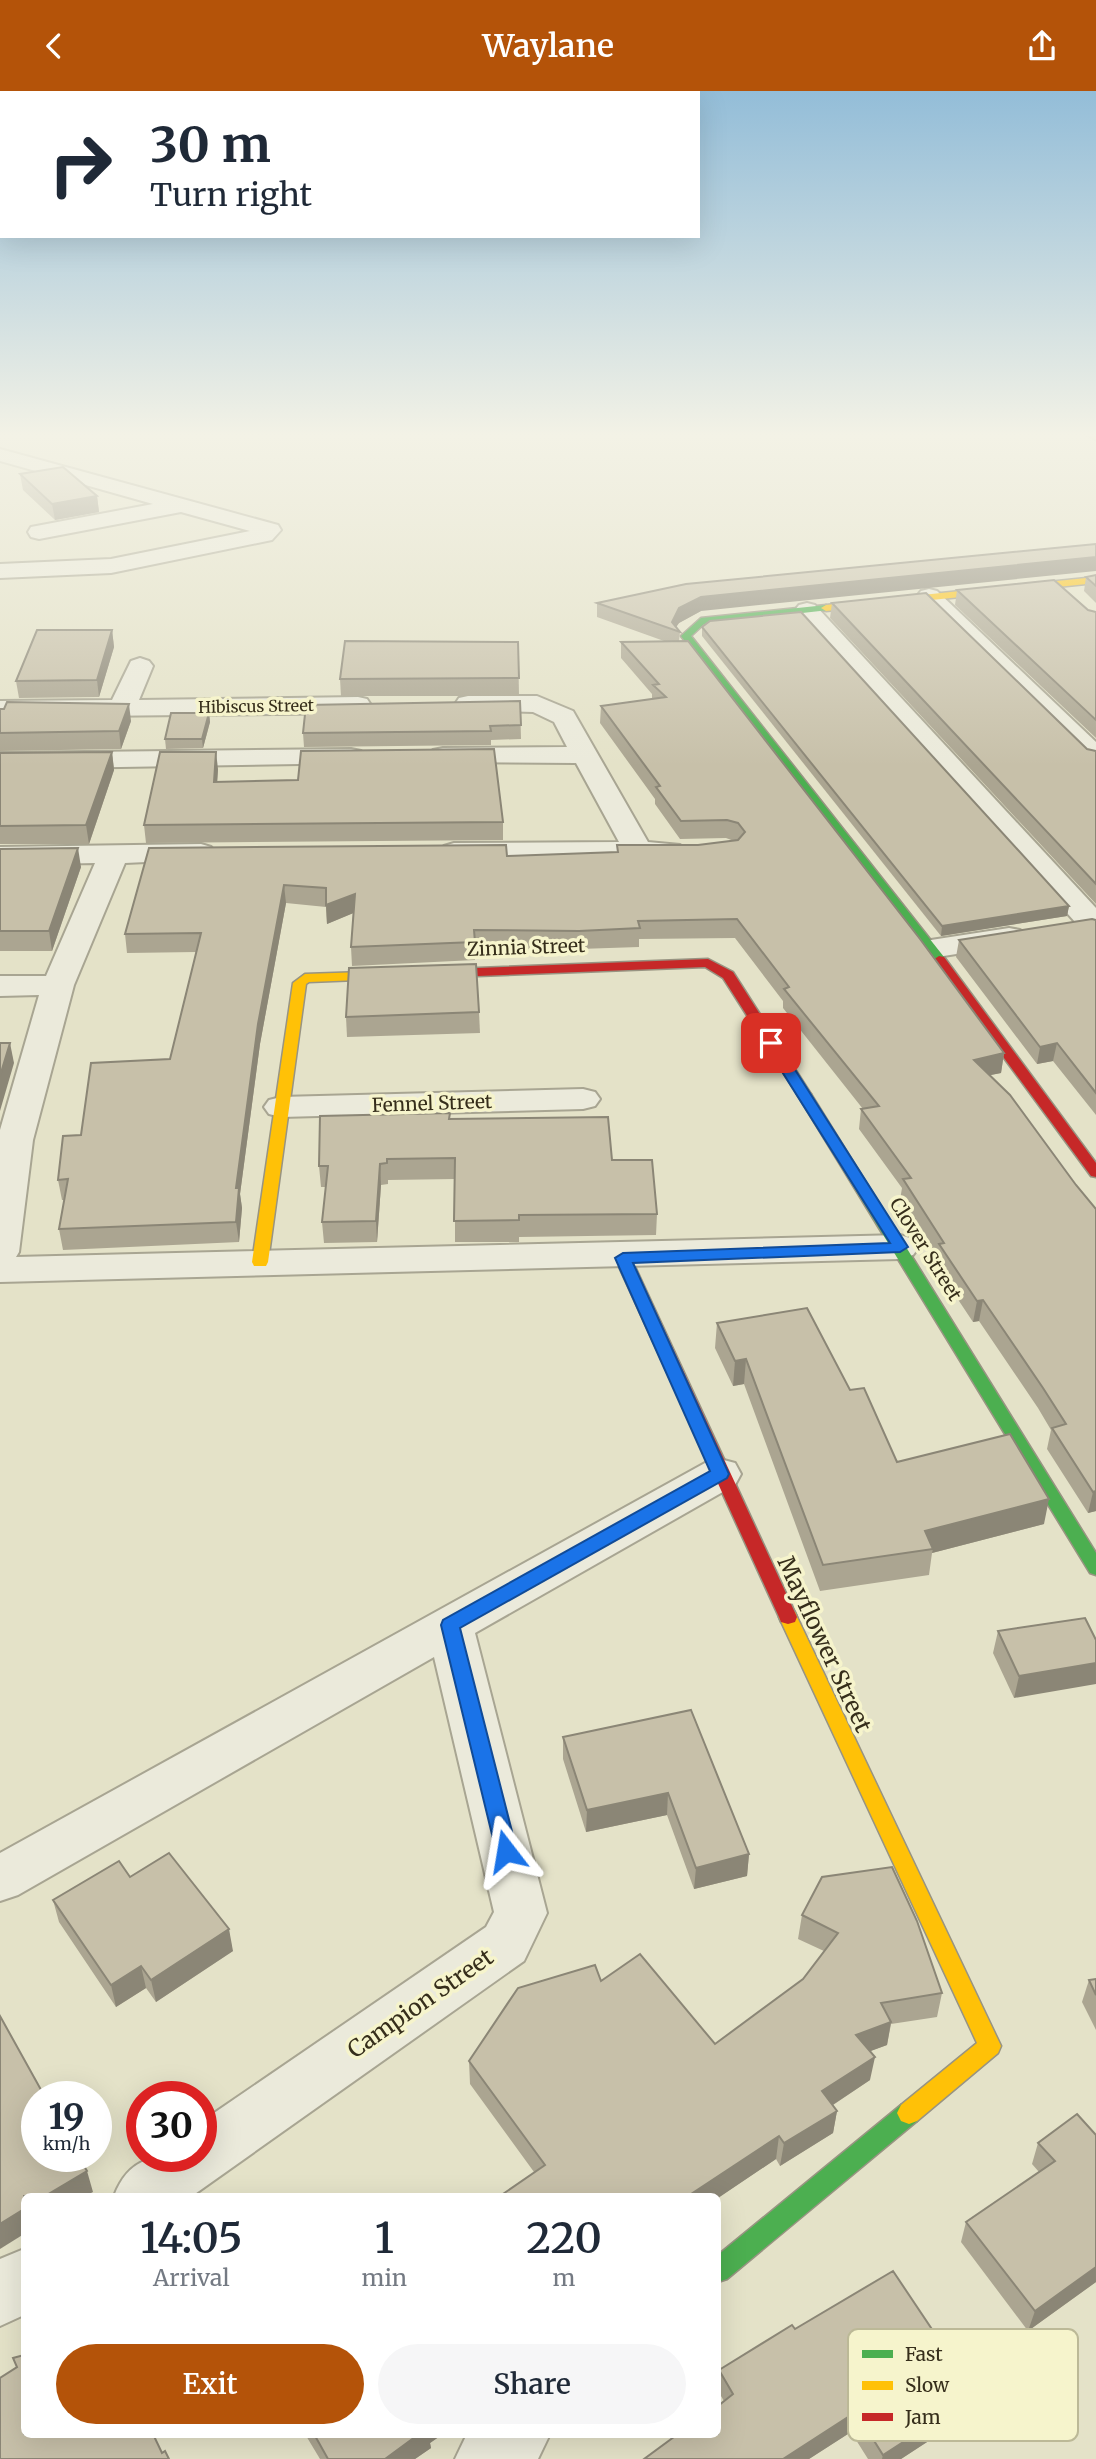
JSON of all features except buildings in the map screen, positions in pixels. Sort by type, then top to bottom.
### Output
[{"type":"street","points":[[0,571],[111,566],[215,545]]},
{"type":"street","points":[[1096,580],[702,621],[685,636],[931,949],[1096,1173]]},
{"type":"street","points":[[1058,584],[1087,609]]},
{"type":"street","points":[[929,596],[1096,757]]},
{"type":"street","points":[[807,610],[1095,924]]},
{"type":"street","points":[[122,708],[140,666]]},
{"type":"street","points":[[440,705],[537,704],[564,717],[638,851]]},
{"type":"street","name":"Hibiscus Street","points":[[0,709],[384,705]]},
{"type":"street","points":[[417,757],[584,755]]},
{"type":"street","points":[[0,761],[376,757]]},
{"type":"street","points":[[431,852],[701,851]]},
{"type":"street","points":[[0,856],[224,853]]},
{"type":"street","points":[[0,1252],[8,1140],[58,985],[114,854]]},
{"type":"street","points":[[931,949],[1095,924]]},
{"type":"street","name":"Zinnia Street","points":[[281,1107],[300,983],[305,978],[314,975],[708,963]]},
{"type":"street","name":"Clover Street","points":[[708,963],[728,975],[900,1247],[1096,1568]]},
{"type":"street","points":[[0,986],[58,985]]},
{"type":"street","name":"Fennel Street","points":[[281,1107],[583,1099]]},
{"type":"street","points":[[260,1262],[281,1107]]},
{"type":"street","points":[[0,1270],[260,1262],[623,1258],[900,1247]]},
{"type":"street","name":"Mayflower Street","points":[[623,1258],[720,1474],[990,2046],[721,2268]]},
{"type":"street","points":[[0,1878],[720,1474]]},
{"type":"street","name":"Campion Street","points":[[147,2193],[505,1944],[521,1913],[450,1625]]},
{"type":"street","points":[[0,2296],[21,2281]]},
{"type":"street","points":[[488,2459],[513,2438]]},
{"type":"traffic: fast","points":[[826,608],[701,621],[686,636],[939,960]]},
{"type":"traffic: fast","points":[[804,1094],[1096,1568]]},
{"type":"traffic: fast","points":[[721,2268],[909,2113]]},
{"type":"traffic: slow","points":[[826,608],[1096,580]]},
{"type":"traffic: slow","points":[[260,1262],[300,983],[305,978],[452,973]]},
{"type":"traffic: slow","points":[[788,1617],[990,2046],[909,2113]]},
{"type":"traffic: jam","points":[[939,960],[1096,1173]]},
{"type":"traffic: jam","points":[[452,973],[708,963],[728,975],[804,1094]]},
{"type":"traffic: jam","points":[[623,1258],[788,1617]]},
{"type":"route","points":[[506,1851],[450,1625],[720,1474],[623,1258],[900,1247],[771,1043]]}]
